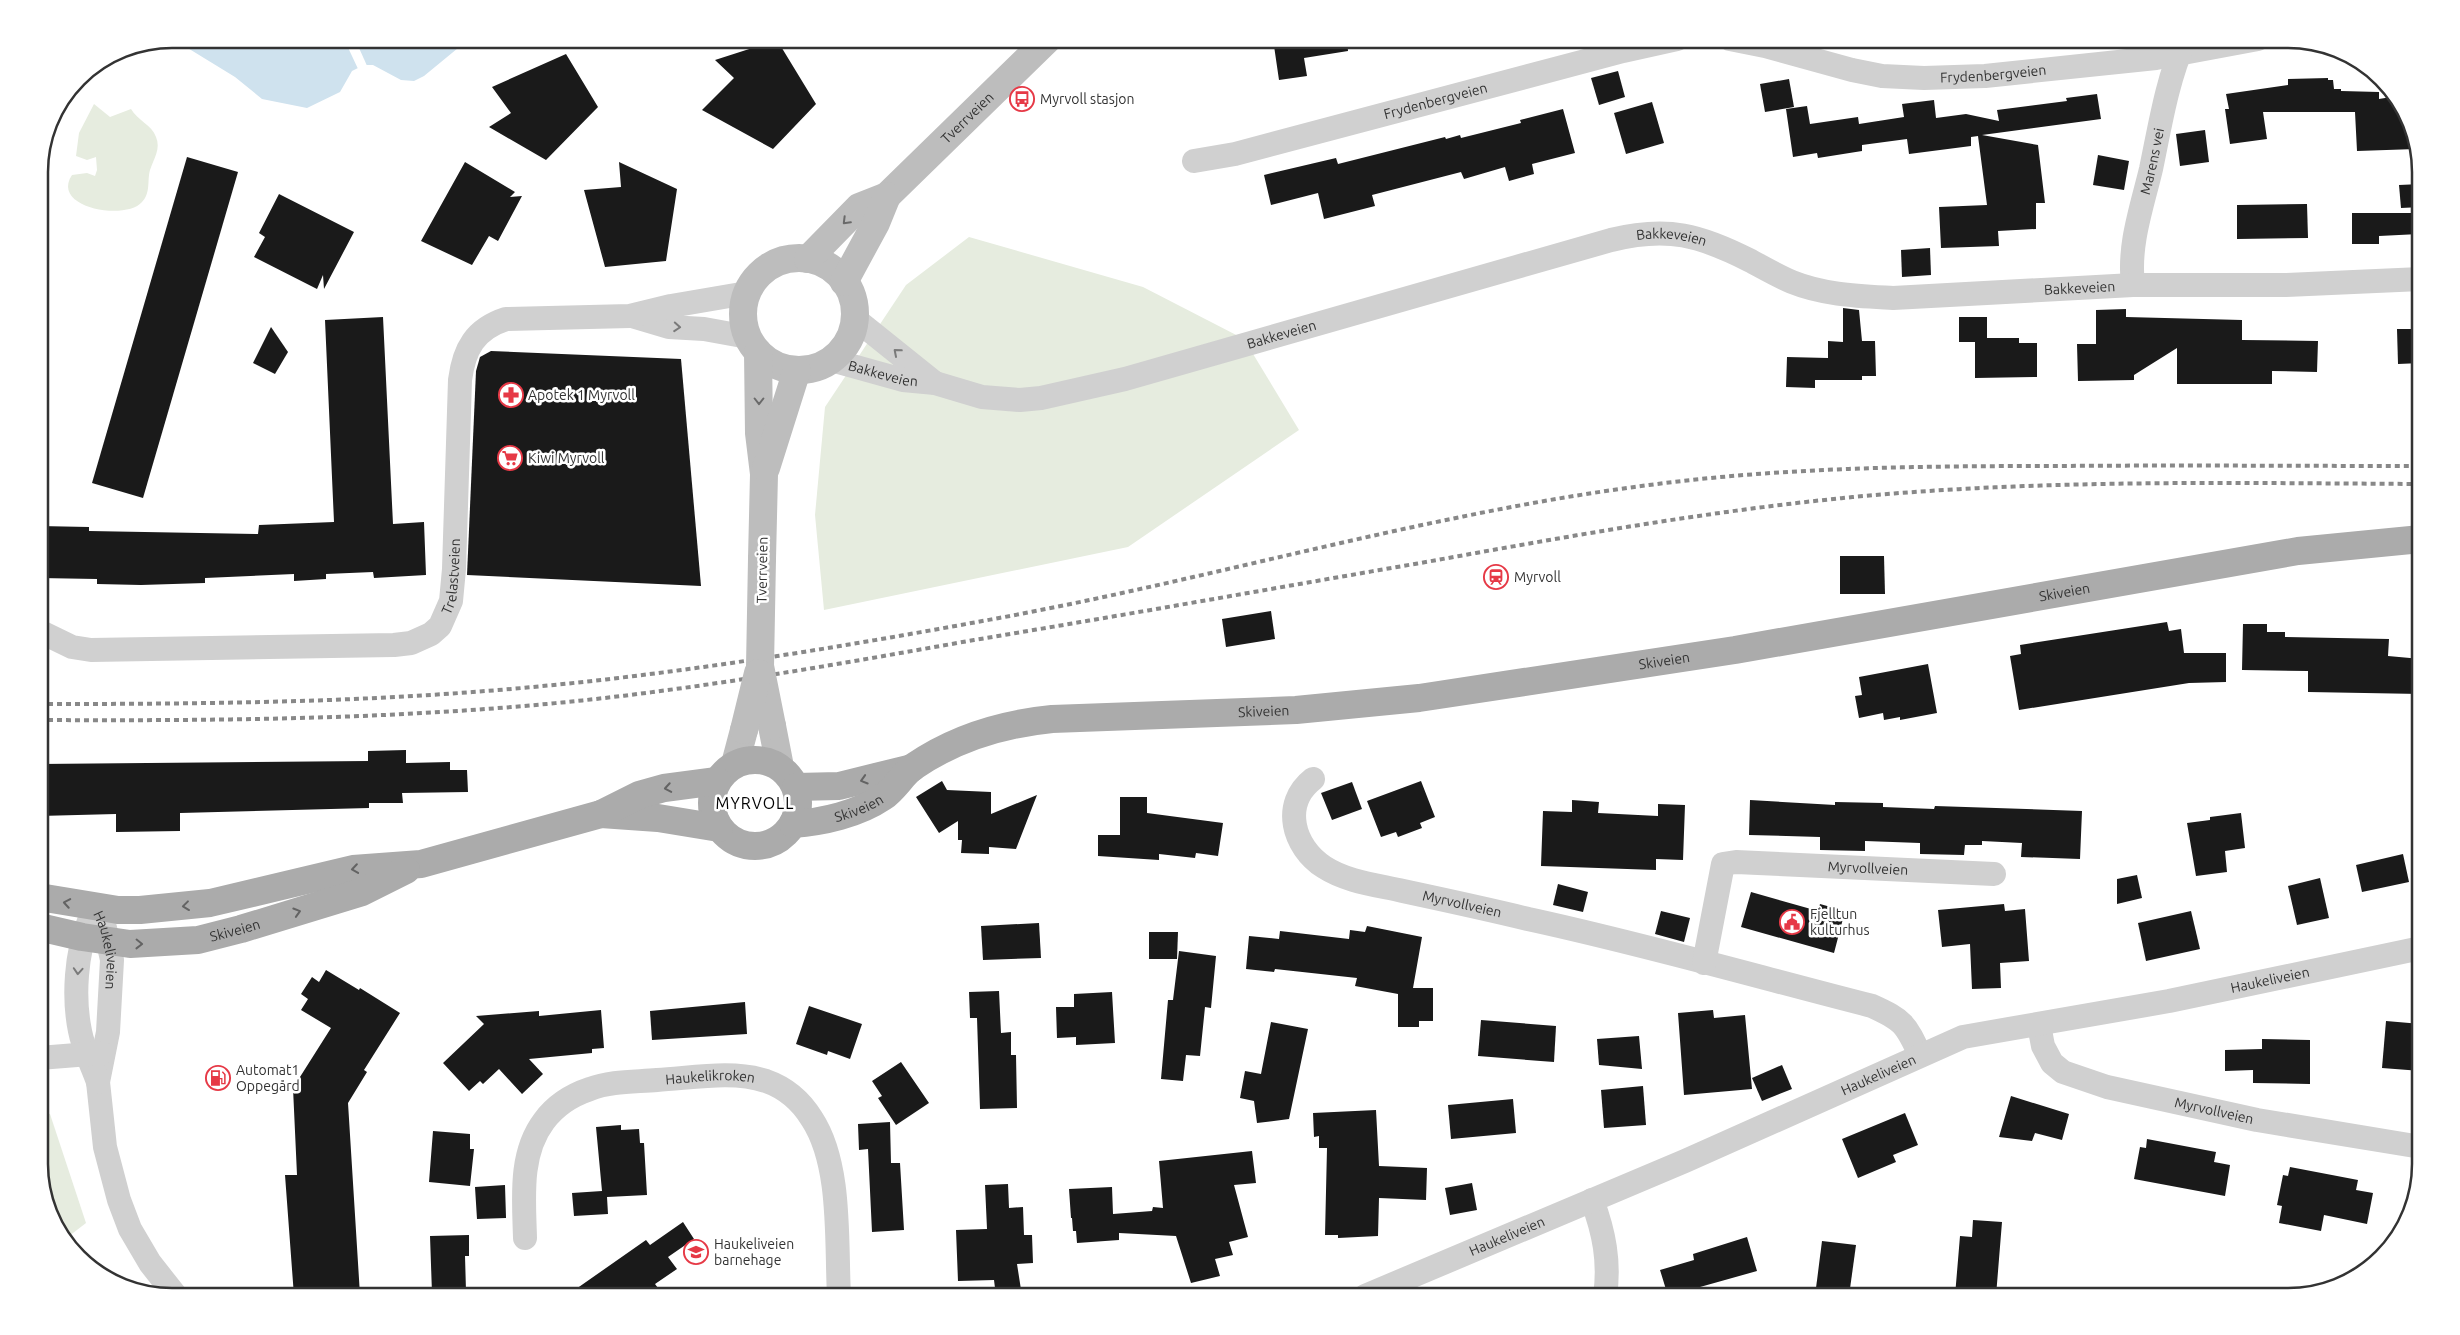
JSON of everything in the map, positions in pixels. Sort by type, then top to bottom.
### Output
[{"type":"main road","name":"Tverrveien","points":[[788,777],[760,666],[764,474],[753,345],[743,320],[747,293],[766,268],[786,260],[808,259],[828,267],[844,282],[876,222],[887,196],[1039,48]]},
{"type":"main road","name":"Tverrveien","points":[[808,259],[859,207],[887,196]]},
{"type":"main road","points":[[753,345],[776,365],[797,370],[815,367],[831,360],[847,342],[854,318],[850,293],[844,282]]},
{"type":"main road","name":"Tverrveien","points":[[764,474],[797,370]]},
{"type":"main road","name":"Skiveien","points":[[788,777],[839,786],[912,768],[963,740],[1012,723],[1060,718],[1296,710],[1419,698],[1735,650],[2298,550],[2412,540]]},
{"type":"main road","name":"Tverrveien","points":[[726,772],[760,666]]},
{"type":"main road","points":[[758,759],[788,777],[798,811],[793,824],[784,836],[771,844],[757,847],[736,842],[719,828],[711,805],[712,793],[726,772],[758,759]]},
{"type":"main road","name":"Skiveien","points":[[793,824],[813,823],[832,818],[884,796],[912,768]]},
{"type":"main road","name":"Skiveien","points":[[48,929],[95,939],[153,944],[198,940],[222,935],[362,892],[420,864],[601,814],[639,795],[726,772]]},
{"type":"main road","name":"Skiveien","points":[[601,814],[658,818],[719,828]]},
{"type":"main road","name":"Skiveien","points":[[48,898],[96,908],[140,910],[185,906],[234,898],[353,869],[420,864]]},
{"type":"street","name":"Frydenbergveien","points":[[1194,161],[1235,154],[1640,47]]},
{"type":"street","name":"Frydenbergveien","points":[[1770,47],[1852,70],[1882,76],[1924,78],[1985,76],[2156,58],[2180,47]]},
{"type":"street","name":"Marens vei","points":[[2133,285],[2131,265],[2135,234],[2169,84],[2182,47]]},
{"type":"street","name":"Bakkeveien","points":[[831,360],[903,380],[934,383],[966,393],[1004,399],[1041,398],[1073,392],[1611,240],[1644,233],[1674,233],[1700,239],[1731,251],[1792,282],[1824,292],[1855,296],[1893,298],[2133,285],[2286,285],[2412,279]]},
{"type":"street","name":"Trelastveien","points":[[48,635],[72,647],[91,650],[394,645],[423,640],[440,626],[451,601],[454,569],[460,380],[466,350],[482,331],[506,319],[630,316],[670,306],[724,299],[747,293]]},
{"type":"street","name":"Trelastveien","points":[[630,316],[669,327],[704,329],[753,345]]},
{"type":"street","name":"Bakkeveien","points":[[854,318],[934,383]]},
{"type":"street","name":"Myrvollveien","points":[[1313,779],[1306,784],[1296,800],[1294,810],[1295,828],[1303,847],[1310,855],[1336,874],[1367,883],[1556,925],[1872,1006],[1896,1017],[1909,1029],[1920,1055]]},
{"type":"street","name":"Myrvollveien","points":[[1704,963],[1723,864],[1746,862],[1994,874]]},
{"type":"street","name":"Haukeliveien","points":[[96,908],[95,939],[77,992],[77,1013],[80,1032],[96,1054],[102,1128],[119,1200],[138,1243],[150,1263],[169,1288]]},
{"type":"street","name":"Haukeliveien","points":[[95,939],[112,960],[108,1032],[96,1054]]},
{"type":"street","name":"Haukeliveien","points":[[1383,1288],[1592,1200],[1963,1037],[2039,1025],[2343,966],[2412,950]]},
{"type":"street","name":"Myrvollveien","points":[[2039,1025],[2043,1046],[2052,1063],[2062,1072],[2107,1087],[2257,1120],[2412,1146]]},
{"type":"street","points":[[48,1057],[96,1054]]},
{"type":"street","name":"Haukelikroken","points":[[525,1238],[525,1181],[529,1150],[545,1119],[565,1101],[588,1089],[612,1084],[731,1076],[755,1078],[779,1086],[795,1097],[812,1117],[824,1141],[829,1155],[834,1188],[839,1288]]},
{"type":"street","points":[[1592,1200],[1600,1221],[1606,1250],[1604,1288]]},
{"type":"shaded area","points":[[94,104],[110,117],[131,109],[151,129],[156,137],[158,146],[149,174],[147,195],[142,202],[133,208],[107,211],[80,203],[71,196],[68,186],[72,175],[87,173],[95,176],[97,170],[96,157],[87,160],[76,156],[79,133]]},
{"type":"shaded area","points":[[969,237],[1143,287],[1244,339],[1299,430],[1128,547],[824,610],[815,515],[825,407],[906,285]]},
{"type":"shaded area","points":[[48,1114],[50,1114],[86,1223],[70,1235],[54,1203],[48,1172]]},
{"type":"water","points":[[188,48],[458,48],[424,76],[414,81],[401,80],[373,65],[364,65],[352,71],[340,92],[307,108],[262,99],[235,77]]},
{"type":"pier","points":[[348,48],[359,48],[368,68],[359,71]]},
{"type":"building","points":[[1274,47],[1348,47],[1348,51],[1304,58],[1307,76],[1279,80]]},
{"type":"building","points":[[753,48],[782,48],[816,104],[773,149],[702,110],[734,78],[715,60]]},
{"type":"building","points":[[566,54],[598,107],[546,160],[489,127],[511,113],[492,87]]},
{"type":"building","points":[[1618,71],[1625,97],[1599,105],[1591,78]]},
{"type":"building","points":[[2328,78],[2328,80],[2333,80],[2334,89],[2341,89],[2341,91],[2379,92],[2379,99],[2388,98],[2400,117],[2410,149],[2357,151],[2355,112],[2263,112],[2267,139],[2230,144],[2225,109],[2229,109],[2226,94],[2288,85],[2288,79]]},
{"type":"building","points":[[1789,79],[1794,107],[1765,112],[1760,84]]},
{"type":"building","points":[[2097,94],[2101,119],[1982,135],[2038,145],[2045,203],[2036,203],[2036,229],[1998,231],[1999,246],[1941,248],[1939,207],[1987,205],[1978,136],[1971,137],[1971,146],[1909,154],[1907,139],[1862,145],[1862,151],[1818,158],[1817,153],[1793,157],[1786,109],[1807,106],[1810,124],[1858,117],[1859,124],[1904,117],[1902,104],[1934,100],[1936,118],[1966,114],[1999,121],[1997,110],[2067,101],[2066,98]]},
{"type":"building","points":[[1652,102],[1664,143],[1626,154],[1614,113]]},
{"type":"building","points":[[1563,109],[1575,153],[1532,164],[1534,174],[1509,181],[1505,167],[1464,179],[1461,172],[1372,195],[1375,206],[1324,219],[1318,193],[1271,205],[1264,175],[1336,158],[1338,164],[1445,137],[1446,139],[1460,135],[1461,138],[1521,123],[1520,120]]},
{"type":"building","points":[[2205,130],[2209,162],[2180,166],[2176,134]]},
{"type":"building","points":[[2098,155],[2129,161],[2124,190],[2093,185]]},
{"type":"building","points":[[187,157],[238,172],[143,498],[92,483]]},
{"type":"building","points":[[465,162],[515,192],[510,197],[522,196],[498,241],[489,236],[472,265],[421,241]]},
{"type":"building","points":[[619,162],[677,189],[666,261],[605,267],[584,190],[621,187]]},
{"type":"building","points":[[2412,184],[2412,207],[2401,208],[2399,185]]},
{"type":"building","points":[[279,194],[354,232],[324,289],[323,275],[317,289],[254,257],[265,237],[259,233]]},
{"type":"building","points":[[2307,204],[2308,238],[2237,239],[2237,205]]},
{"type":"building","points":[[2352,213],[2412,213],[2412,234],[2379,236],[2379,244],[2352,244]]},
{"type":"building","points":[[1930,248],[1931,275],[1902,277],[1901,250]]},
{"type":"building","points":[[1843,308],[1859,310],[1862,341],[1875,341],[1876,376],[1862,376],[1862,380],[1815,380],[1815,388],[1786,387],[1787,357],[1828,358],[1828,341],[1843,342]]},
{"type":"building","points":[[2126,309],[2126,317],[2242,320],[2242,340],[2318,341],[2317,372],[2272,371],[2272,384],[2177,384],[2177,348],[2134,375],[2134,380],[2078,381],[2077,344],[2096,344],[2096,310]]},
{"type":"building","points":[[383,317],[393,524],[424,522],[426,575],[374,578],[373,572],[326,574],[326,579],[294,581],[294,574],[205,578],[205,583],[141,585],[97,584],[97,579],[48,578],[48,526],[89,527],[89,531],[258,534],[259,525],[334,522],[325,320]]},
{"type":"building","points":[[1959,317],[1987,317],[1987,338],[2019,338],[2019,343],[2037,343],[2037,377],[1975,378],[1975,342],[1959,342]]},
{"type":"building","points":[[271,327],[288,352],[275,374],[253,363]]},
{"type":"building","points":[[2397,329],[2412,329],[2412,363],[2398,364]]},
{"type":"building","points":[[491,351],[681,359],[701,586],[467,575],[476,371],[480,357]]},
{"type":"building","points":[[1840,556],[1884,556],[1885,594],[1840,594]]},
{"type":"building","points":[[1271,611],[1275,639],[1226,647],[1222,619]]},
{"type":"building","points":[[2167,622],[2169,631],[2181,629],[2184,653],[2226,653],[2226,682],[2189,683],[2019,710],[2010,656],[2021,654],[2020,645]]},
{"type":"building","points":[[2243,624],[2267,624],[2267,632],[2285,632],[2285,637],[2389,639],[2388,656],[2412,658],[2412,694],[2308,692],[2308,671],[2242,670]]},
{"type":"building","points":[[1928,664],[1937,713],[1900,720],[1900,717],[1884,720],[1883,713],[1859,718],[1855,696],[1862,695],[1859,677]]},
{"type":"building","points":[[406,750],[406,763],[450,762],[450,770],[467,770],[468,792],[402,793],[403,803],[369,803],[369,808],[180,813],[180,831],[116,832],[116,814],[48,816],[48,764],[368,761],[368,751]]},
{"type":"building","points":[[942,781],[947,790],[991,792],[991,814],[1037,795],[1016,849],[989,847],[989,854],[961,853],[962,840],[958,840],[958,821],[939,833],[916,797]]},
{"type":"building","points":[[1421,781],[1435,817],[1420,823],[1422,828],[1398,837],[1396,832],[1381,837],[1367,801]]},
{"type":"building","points":[[1352,782],[1362,809],[1332,820],[1321,793]]},
{"type":"building","points":[[1120,797],[1147,797],[1147,813],[1223,823],[1218,856],[1196,853],[1195,858],[1159,854],[1159,860],[1098,856],[1098,835],[1120,835]]},
{"type":"building","points":[[1572,800],[1599,802],[1598,813],[1658,816],[1658,804],[1685,805],[1683,860],[1656,859],[1656,870],[1541,866],[1543,811],[1572,812]]},
{"type":"building","points":[[1750,800],[1835,805],[1835,802],[1883,803],[1883,807],[1934,809],[1935,806],[2082,811],[2080,859],[2021,857],[2022,843],[1982,841],[1982,845],[1965,845],[1964,855],[1920,854],[1920,843],[1865,841],[1865,851],[1820,850],[1820,837],[1749,835]]},
{"type":"building","points":[[2241,813],[2245,848],[2225,851],[2227,872],[2196,876],[2187,823],[2210,820],[2210,817]]},
{"type":"building","points":[[2403,854],[2409,882],[2362,892],[2356,865]]},
{"type":"building","points":[[2137,875],[2142,898],[2117,904],[2117,879]]},
{"type":"building","points":[[2320,878],[2329,918],[2297,925],[2288,886]]},
{"type":"building","points":[[1558,884],[1588,892],[1583,912],[1553,905]]},
{"type":"building","points":[[1751,892],[1818,911],[1820,904],[1845,911],[1834,953],[1741,927]]},
{"type":"building","points":[[2004,904],[2005,911],[2025,909],[2029,961],[2000,963],[2001,988],[1972,989],[1970,944],[1942,947],[1938,910]]},
{"type":"building","points":[[1661,911],[1690,918],[1684,942],[1655,934]]},
{"type":"building","points":[[2191,911],[2200,949],[2146,961],[2138,923]]},
{"type":"building","points":[[1039,923],[1041,958],[983,960],[981,926]]},
{"type":"building","points":[[1367,926],[1422,937],[1413,988],[1433,988],[1433,1021],[1419,1021],[1419,1027],[1398,1027],[1398,994],[1355,986],[1357,978],[1275,969],[1274,972],[1246,969],[1249,936],[1279,939],[1280,931],[1349,939],[1350,930],[1365,932]]},
{"type":"building","points":[[1149,932],[1178,932],[1177,959],[1149,959]]},
{"type":"building","points":[[1179,951],[1216,956],[1211,1008],[1205,1007],[1200,1056],[1186,1055],[1183,1081],[1161,1079],[1168,1000],[1173,1000]]},
{"type":"building","points":[[326,970],[359,990],[360,988],[400,1013],[364,1070],[367,1072],[348,1103],[360,1288],[293,1288],[285,1175],[297,1175],[293,1088],[331,1028],[301,1010],[308,999],[301,994],[312,977],[319,982]]},
{"type":"building","points":[[999,991],[1001,1033],[1011,1032],[1011,1055],[1016,1055],[1017,1108],[980,1109],[977,1018],[970,1018],[969,992]]},
{"type":"building","points":[[1112,992],[1115,1043],[1076,1045],[1076,1037],[1057,1038],[1056,1007],[1074,1007],[1074,994]]},
{"type":"building","points":[[745,1002],[747,1034],[652,1040],[650,1011]]},
{"type":"building","points":[[809,1006],[862,1024],[850,1059],[828,1051],[827,1055],[796,1044]]},
{"type":"building","points":[[601,1010],[604,1048],[592,1049],[592,1053],[529,1059],[543,1074],[522,1094],[499,1069],[483,1084],[480,1081],[469,1091],[443,1063],[484,1024],[476,1016],[539,1011],[539,1016]]},
{"type":"building","points":[[1713,1010],[1714,1018],[1745,1015],[1752,1089],[1684,1095],[1678,1013]]},
{"type":"building","points":[[1481,1020],[1556,1026],[1554,1062],[1478,1056]]},
{"type":"building","points":[[2386,1021],[2412,1023],[2412,1070],[2382,1068]]},
{"type":"building","points":[[1271,1022],[1308,1029],[1289,1119],[1257,1123],[1254,1101],[1240,1098],[1245,1071],[1261,1074]]},
{"type":"building","points":[[1639,1036],[1642,1069],[1599,1065],[1597,1039]]},
{"type":"building","points":[[2262,1039],[2310,1040],[2310,1084],[2253,1083],[2253,1070],[2225,1071],[2225,1050],[2262,1049]]},
{"type":"building","points":[[901,1062],[929,1103],[896,1125],[878,1098],[882,1096],[872,1081]]},
{"type":"building","points":[[1782,1065],[1792,1089],[1762,1101],[1752,1078]]},
{"type":"building","points":[[1643,1086],[1646,1125],[1604,1128],[1601,1090]]},
{"type":"building","points":[[2011,1096],[2069,1114],[2062,1140],[2035,1133],[2032,1141],[1999,1137]]},
{"type":"building","points":[[1513,1099],[1516,1133],[1451,1139],[1448,1105]]},
{"type":"building","points":[[1376,1110],[1379,1166],[1427,1168],[1426,1200],[1379,1198],[1378,1236],[1338,1238],[1338,1235],[1325,1235],[1327,1148],[1319,1148],[1319,1136],[1314,1137],[1313,1113]]},
{"type":"building","points":[[1905,1113],[1918,1145],[1893,1155],[1896,1162],[1858,1178],[1842,1139]]},
{"type":"building","points":[[890,1122],[891,1163],[900,1163],[904,1230],[872,1232],[868,1149],[859,1150],[858,1124]]},
{"type":"building","points":[[621,1125],[621,1130],[639,1129],[640,1143],[644,1143],[647,1195],[607,1197],[608,1214],[574,1216],[572,1193],[602,1191],[596,1127]]},
{"type":"building","points":[[433,1131],[470,1134],[470,1149],[474,1149],[470,1186],[429,1182]]},
{"type":"building","points":[[2147,1139],[2216,1152],[2214,1162],[2230,1165],[2225,1196],[2134,1179],[2140,1147],[2146,1148]]},
{"type":"building","points":[[1252,1151],[1256,1183],[1234,1185],[1248,1237],[1229,1242],[1233,1255],[1215,1259],[1220,1276],[1191,1283],[1176,1236],[1119,1233],[1119,1240],[1077,1243],[1076,1231],[1073,1231],[1071,1218],[1069,1189],[1112,1187],[1113,1214],[1152,1211],[1153,1207],[1163,1208],[1159,1161]]},
{"type":"building","points":[[2290,1167],[2358,1180],[2356,1190],[2373,1193],[2367,1224],[2324,1215],[2321,1231],[2279,1223],[2282,1206],[2277,1205],[2283,1175],[2288,1176]]},
{"type":"building","points":[[1472,1183],[1477,1210],[1450,1215],[1445,1188]]},
{"type":"building","points":[[1008,1184],[1009,1208],[1023,1207],[1024,1235],[1032,1235],[1033,1263],[1017,1264],[1021,1288],[995,1288],[994,1280],[958,1281],[956,1230],[987,1229],[985,1185]]},
{"type":"building","points":[[505,1185],[506,1218],[477,1219],[475,1187]]},
{"type":"building","points":[[1973,1220],[2002,1222],[1997,1288],[1956,1288],[1960,1236],[1972,1237]]},
{"type":"building","points":[[683,1222],[694,1239],[668,1257],[677,1269],[655,1284],[658,1288],[577,1288],[646,1240],[650,1245]]},
{"type":"building","points":[[469,1235],[469,1256],[465,1256],[466,1288],[432,1288],[430,1236]]},
{"type":"building","points":[[1747,1237],[1757,1271],[1696,1288],[1666,1288],[1660,1270],[1694,1260],[1693,1254]]},
{"type":"building","points":[[1822,1241],[1856,1245],[1850,1288],[1816,1288]]},
{"type":"railway","points":[[48,704],[365,699],[539,686],[671,671],[803,652],[999,618],[1080,602],[1486,512],[1567,497],[1700,479],[1803,471],[1905,467],[2412,466]]},
{"type":"railway","points":[[48,720],[270,719],[424,713],[577,701],[653,692],[854,661],[1634,526],[1738,510],[1843,498],[1987,488],[2132,483],[2412,484]]},
{"type":"place","name":"Myrvoll stasjon","points":[[1022,99]]},
{"type":"place","name":"Apotek 1 Myrvoll","points":[[511,395]]},
{"type":"place","name":"Kiwi Myrvoll","points":[[510,458]]},
{"type":"place","name":"Myrvoll","points":[[1496,577]]},
{"type":"place","name":"Fjelltun kulturhus","points":[[1792,922]]},
{"type":"place","name":"Automat1 Oppegård","points":[[218,1078]]},
{"type":"place","name":"Haukeliveien barnehage","points":[[696,1252]]},
{"type":"district","name":"MYRVOLL","points":[[755,803]]}]
